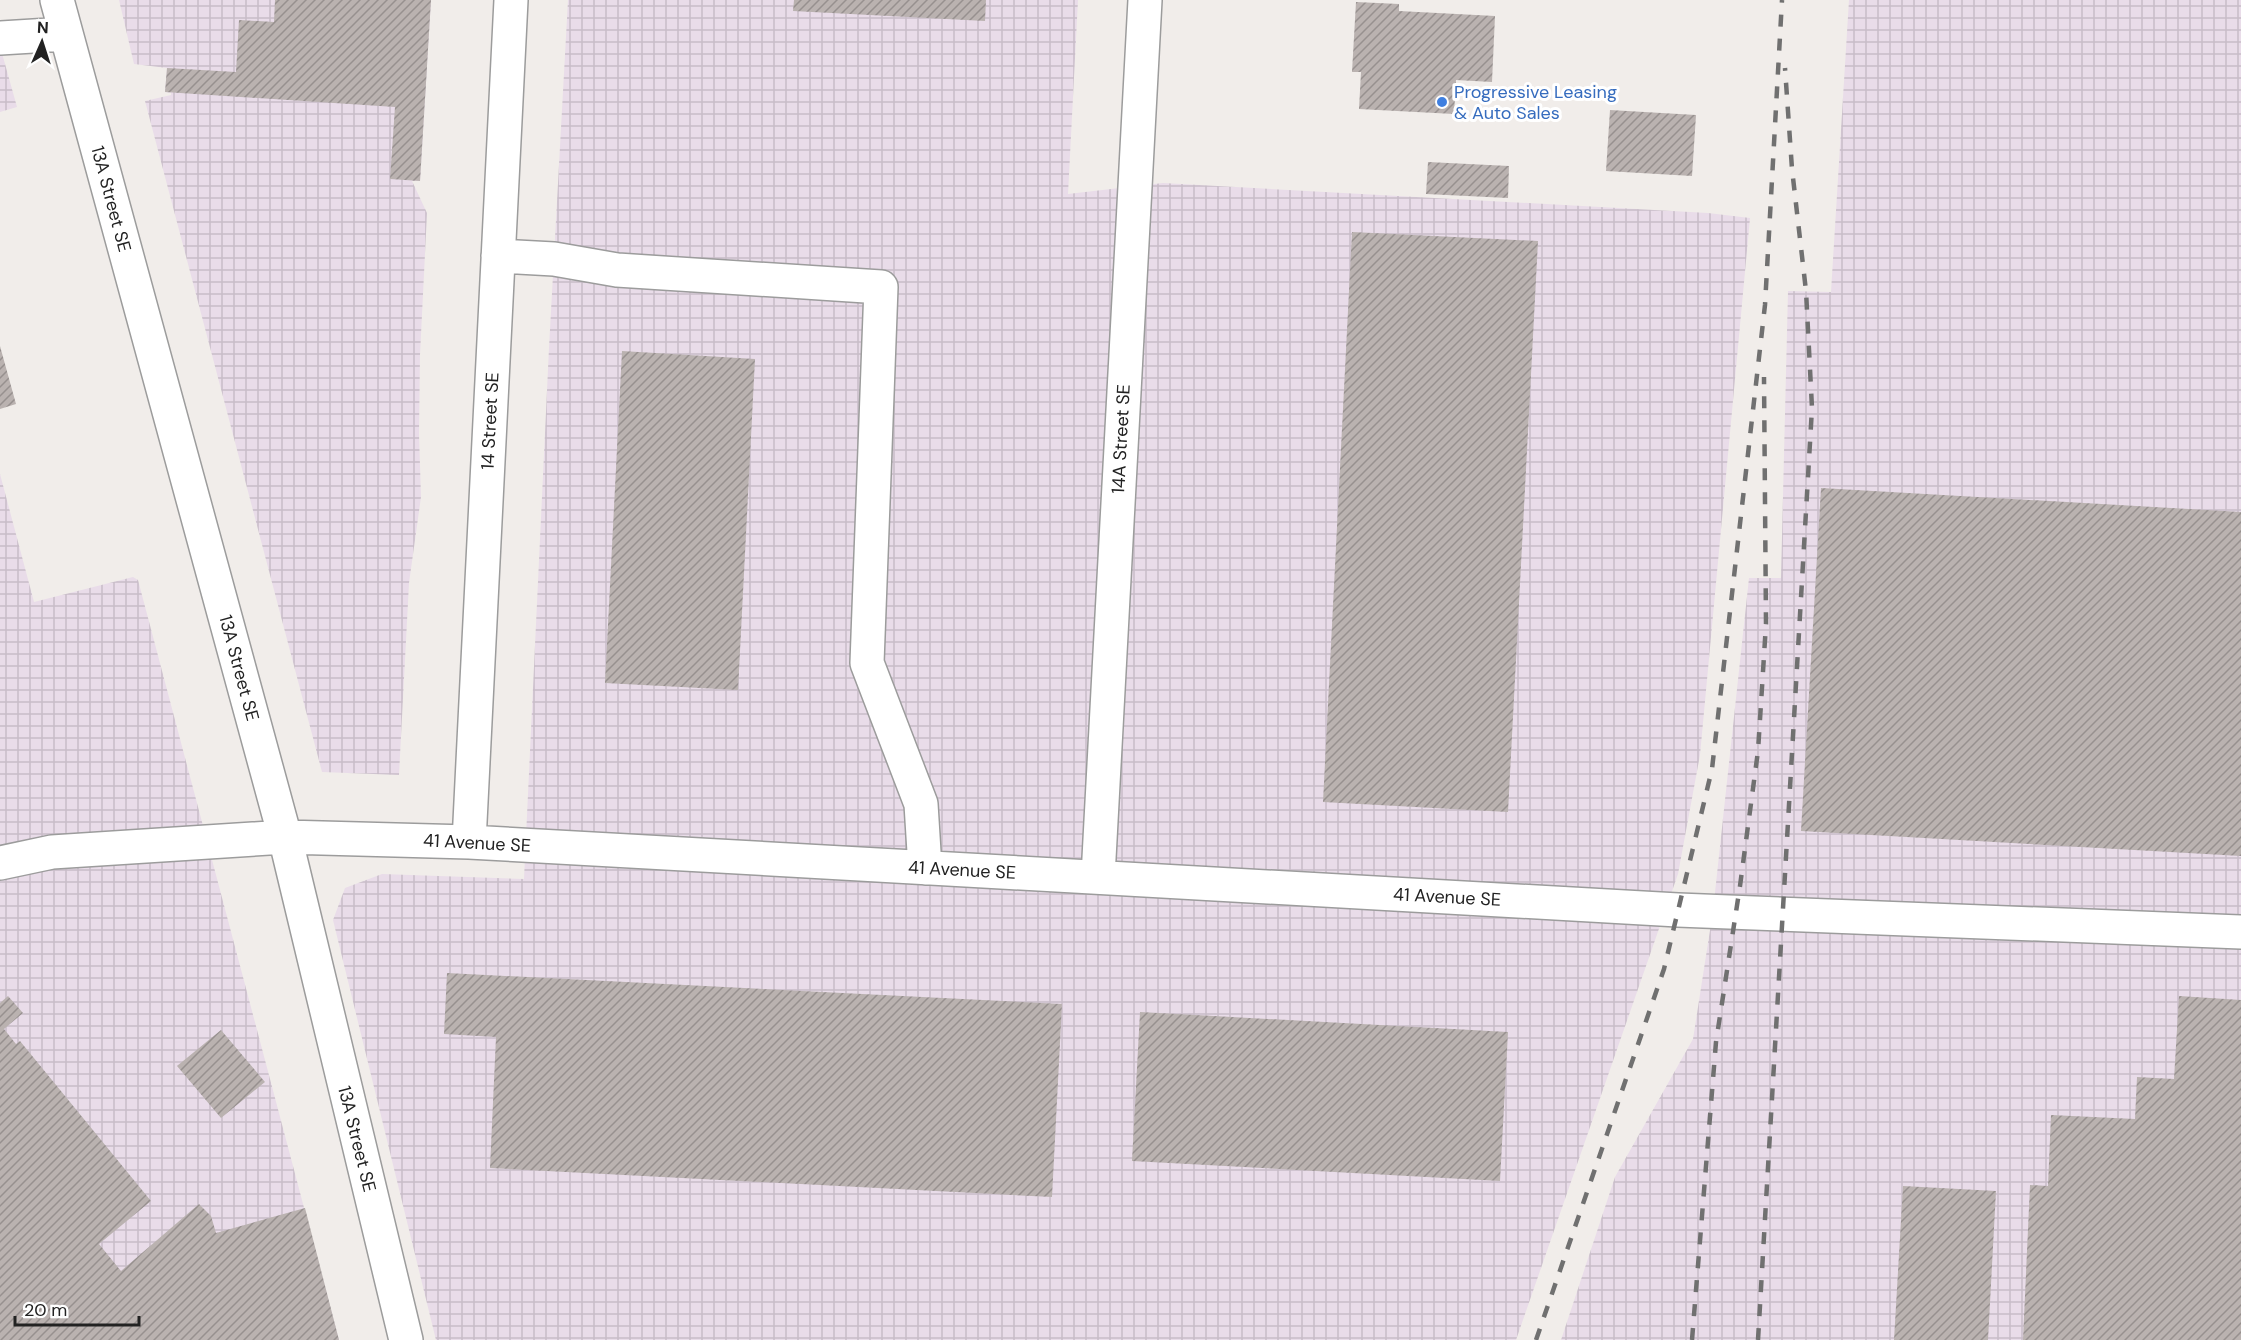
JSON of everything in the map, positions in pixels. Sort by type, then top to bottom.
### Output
[{"type":"street","name":"13A Street SE","points":[[57,0],[285,837],[406,1340]]},
{"type":"street","name":"14 Street SE","points":[[469,842],[511,0]]},
{"type":"street","name":"14A Street SE","points":[[1098,877],[1145,0]]},
{"type":"street","points":[[0,38],[66,34]]},
{"type":"street","points":[[498,256],[554,259],[617,270],[880,287],[867,663],[921,804],[925,868]]},
{"type":"street","name":"41 Avenue SE","points":[[0,863],[52,852],[285,837],[469,842],[1639,908],[2241,932]]},
{"type":"shaded area","points":[[119,0],[431,0],[420,181],[412,181],[427,213],[420,355],[421,497],[409,583],[399,775],[322,772],[145,101],[171,95],[165,92],[167,68],[134,64]]},
{"type":"shaded area","points":[[568,0],[1078,0],[1068,194],[1163,183],[1708,213],[1750,218],[1700,755],[1678,874],[1516,1340],[436,1340],[333,920],[345,888],[382,874],[524,879]]},
{"type":"shaded area","points":[[1849,0],[2241,0],[2241,1340],[1561,1340],[1615,1177],[1693,1039],[1713,911],[1749,578],[1781,578],[1788,291],[1831,292]]},
{"type":"shaded area","points":[[0,46],[17,107],[0,112]]},
{"type":"shaded area","points":[[0,474],[34,602],[133,577],[138,580],[339,1340],[0,1340]]},
{"type":"building","points":[[275,0],[431,0],[420,181],[390,179],[395,107],[165,92],[167,68],[236,72],[239,20],[274,22]]},
{"type":"building","points":[[794,0],[986,0],[985,21],[793,11]]},
{"type":"building","points":[[1356,2],[1399,4],[1399,11],[1495,16],[1492,82],[1456,80],[1454,114],[1359,109],[1361,72],[1352,72]]},
{"type":"building","points":[[1610,110],[1696,115],[1692,176],[1606,171]]},
{"type":"building","points":[[1428,162],[1509,166],[1508,198],[1426,194]]},
{"type":"building","points":[[1352,232],[1538,241],[1508,812],[1323,802]]},
{"type":"building","points":[[0,346],[16,404],[0,409]]},
{"type":"building","points":[[622,351],[755,359],[738,690],[605,683]]},
{"type":"building","points":[[1821,488],[2241,512],[2241,856],[1801,831]]},
{"type":"building","points":[[447,973],[1062,1004],[1052,1197],[490,1168],[496,1037],[444,1034]]},
{"type":"building","points":[[8,996],[23,1013],[4,1029],[16,1044],[20,1041],[151,1201],[99,1244],[121,1271],[199,1204],[211,1216],[216,1233],[305,1208],[339,1340],[0,1340],[0,1003]]},
{"type":"building","points":[[2179,996],[2241,1000],[2241,1340],[2023,1340],[2030,1185],[2048,1186],[2051,1115],[2135,1119],[2137,1077],[2174,1079]]},
{"type":"building","points":[[1140,1012],[1508,1032],[1500,1181],[1132,1161]]},
{"type":"building","points":[[221,1030],[265,1082],[221,1118],[177,1066]]},
{"type":"building","points":[[1903,1186],[1996,1191],[1988,1340],[1894,1340]]},
{"type":"railway","points":[[1536,1340],[1664,969],[1712,769],[1765,305],[1782,0]]},
{"type":"railway","points":[[1758,1340],[1812,408],[1806,291],[1792,169],[1785,68]]},
{"type":"railway","points":[[1692,1340],[1716,1042],[1758,751],[1766,624],[1764,377]]},
{"type":"place","name":"Progressive Leasing & Auto Sales","points":[[1442,102]]}]
